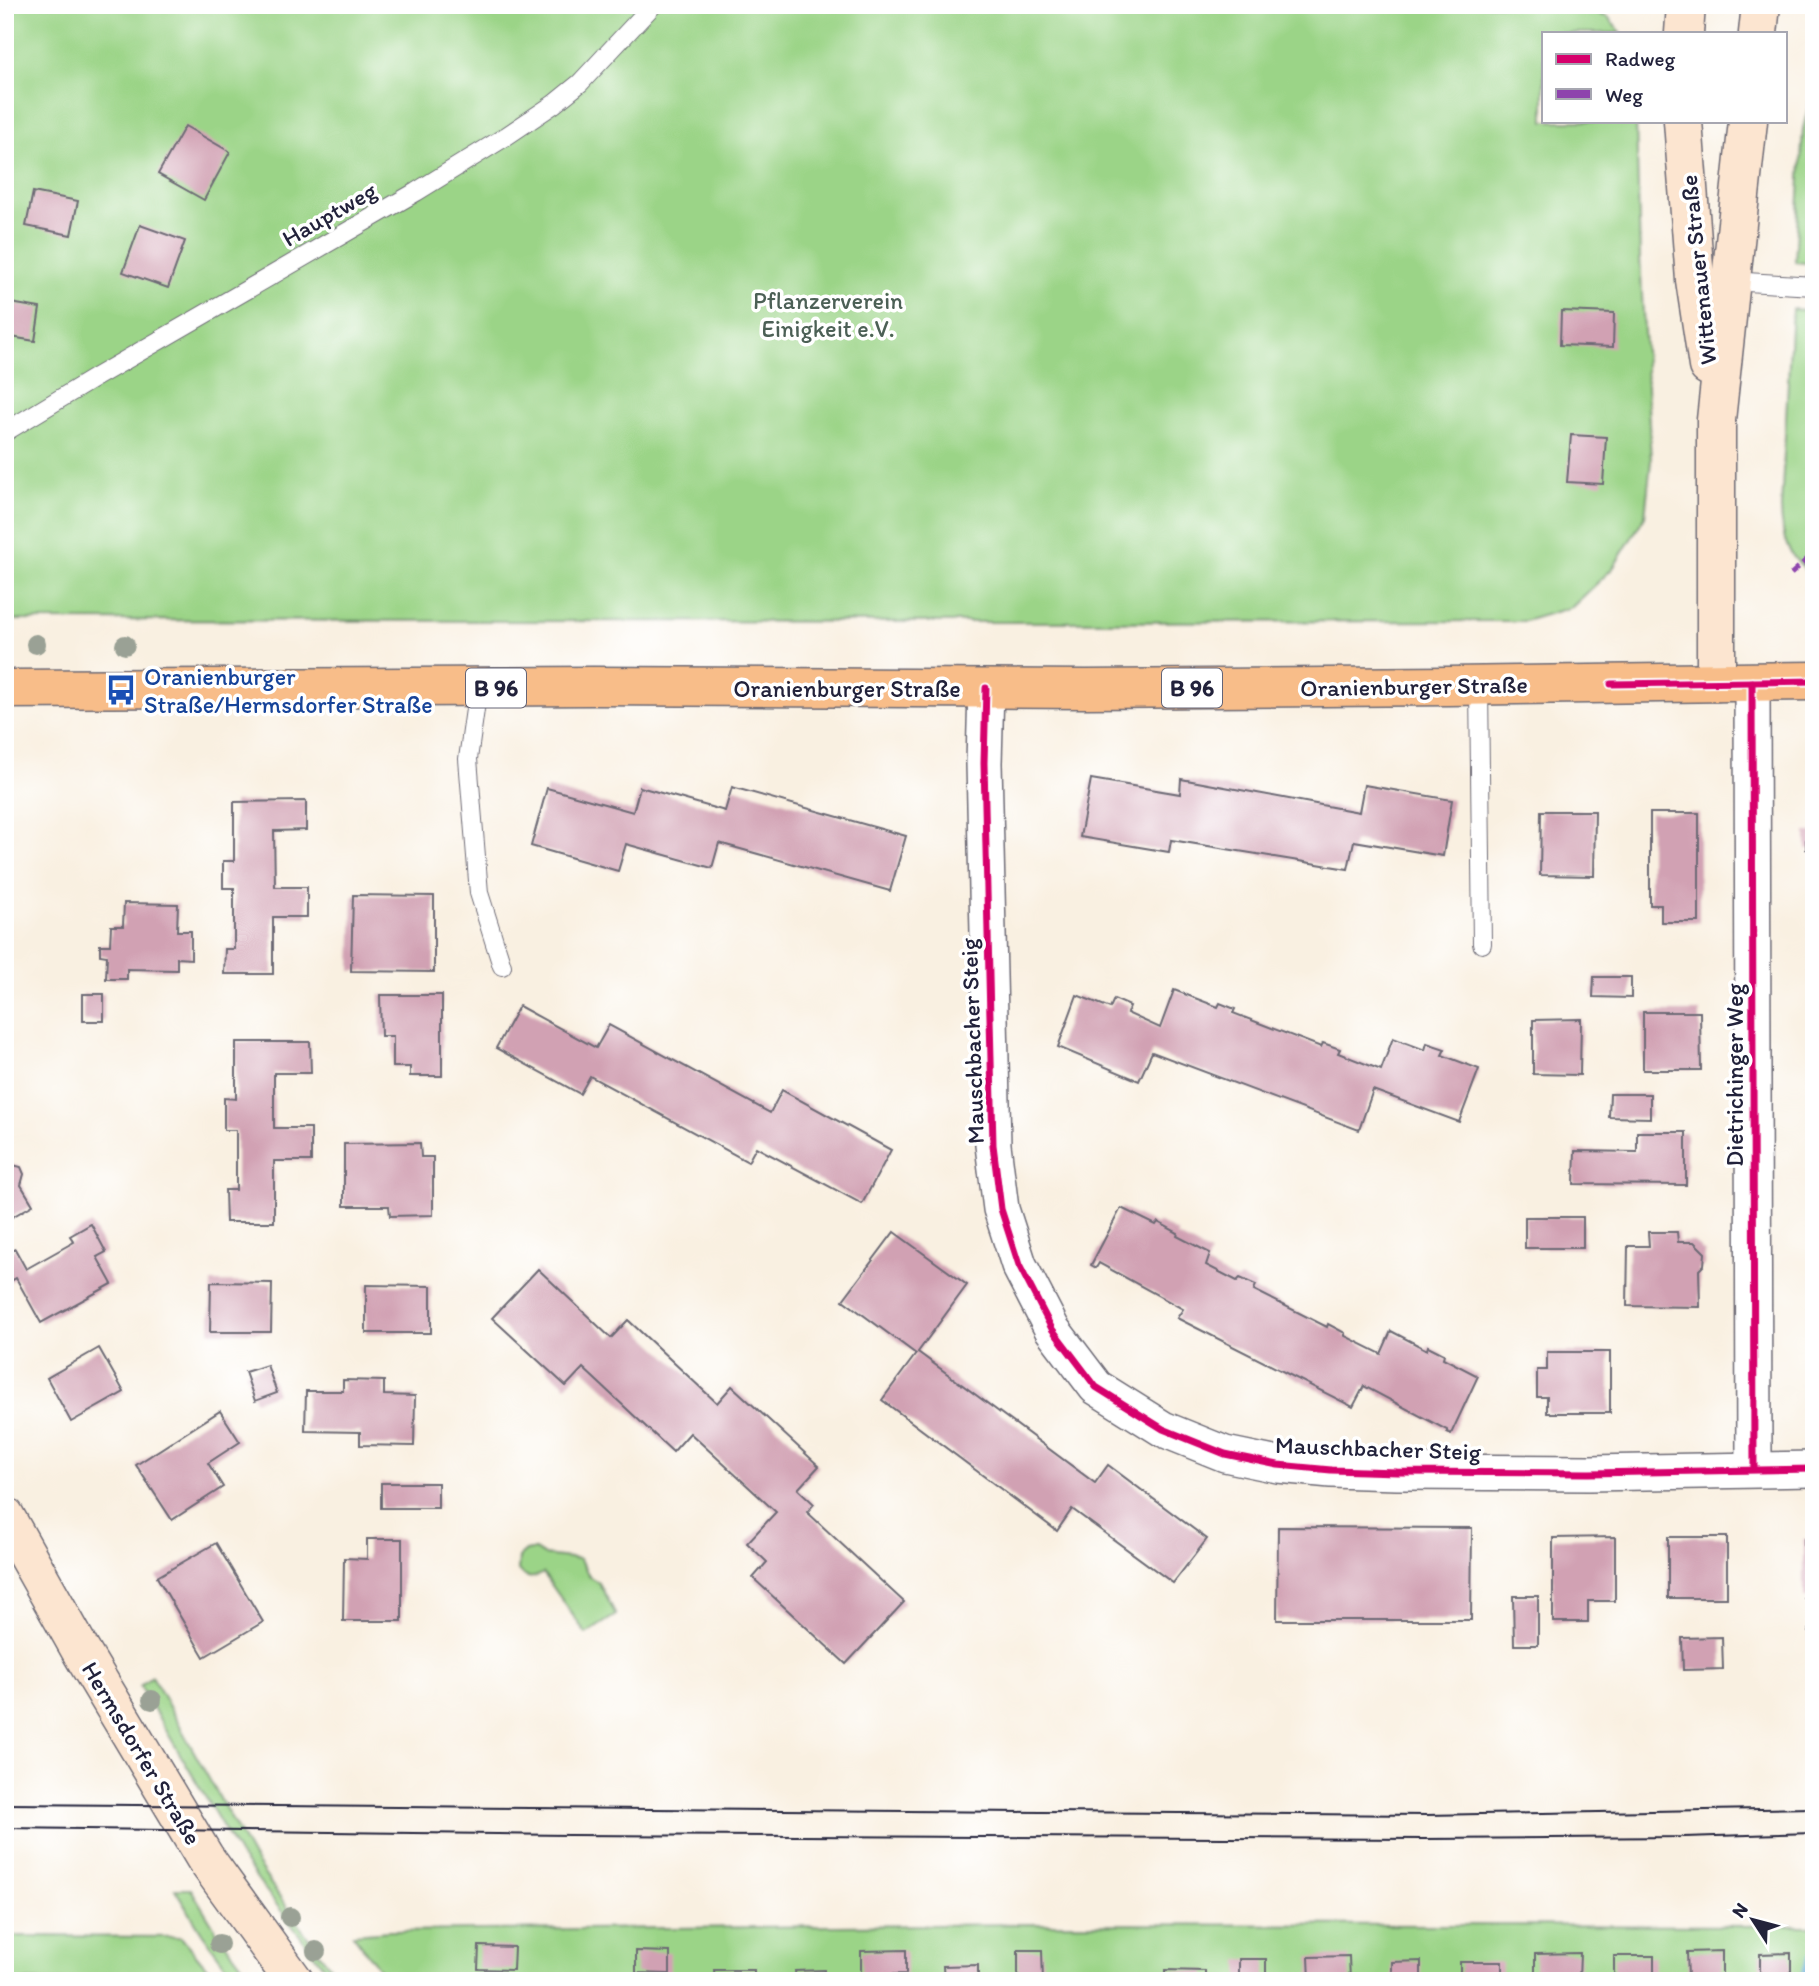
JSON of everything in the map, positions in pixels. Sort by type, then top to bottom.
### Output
[{"type":"main road","points":[[1684,32],[1686,5]]},
{"type":"main road","points":[[1758,32],[1761,5]]},
{"type":"main road","name":"Wittenauer Straße","points":[[1684,122],[1695,280],[1716,420],[1734,682]]},
{"type":"main road","name":"Wittenauer Straße","points":[[1716,420],[1748,122]]},
{"type":"main road","name":"Oranienburger Straße","points":[[5,689],[1479,686],[1814,681]]},
{"type":"main road","name":"Hermsdorfer Straße","points":[[5,1516],[82,1653],[205,1858],[293,1981]]},
{"type":"street","name":"Dietrichinger Weg","points":[[1734,682],[1754,1469]]},
{"type":"street","name":"Mauschbacher Steig","points":[[986,688],[984,763],[992,1133],[1001,1209],[1018,1265],[1052,1329],[1096,1387],[1163,1429],[1225,1454],[1278,1465],[1397,1472],[1589,1473],[1814,1469]]},
{"type":"lane","name":"Hauptweg","points":[[5,432],[416,192],[505,137],[580,83],[653,5]]},
{"type":"lane","points":[[1730,281],[1814,286]]},
{"type":"lane","points":[[1479,686],[1482,944]]},
{"type":"lane","points":[[478,688],[468,760],[479,893],[502,966]]},
{"type":"green space","name":"Pflanzerverein Einigkeit e.V.","points":[[5,5],[1566,5],[1608,17],[1620,32],[1542,32],[1542,122],[1636,122],[1651,461],[1645,516],[1613,568],[1572,607],[1525,621],[5,620]]},
{"type":"green space","points":[[1814,84],[1814,264],[1795,262],[1803,129]]},
{"type":"green space","points":[[1792,309],[1814,311],[1814,578],[1788,547],[1781,508]]},
{"type":"green space","points":[[535,1550],[543,1555],[579,1559],[590,1577],[599,1583],[616,1615],[586,1634],[543,1573],[530,1578],[518,1570],[519,1557],[526,1551]]},
{"type":"green space","points":[[152,1676],[253,1858],[341,1981],[334,1981],[240,1856],[140,1686]]},
{"type":"green space","points":[[175,1889],[191,1889],[217,1932],[254,1981],[237,1981],[202,1933]]},
{"type":"green space","points":[[1025,1924],[1814,1926],[1814,1981],[388,1981],[353,1934],[389,1931]]},
{"type":"green space","points":[[5,1936],[181,1937],[218,1981],[5,1981]]},
{"type":"building","points":[[185,126],[230,152],[204,200],[158,174]]},
{"type":"building","points":[[33,192],[78,201],[71,235],[26,226]]},
{"type":"building","points":[[140,225],[185,241],[168,288],[123,272]]},
{"type":"building","points":[[5,302],[40,308],[35,341],[5,336]]},
{"type":"building","points":[[1561,311],[1614,313],[1613,347],[1560,345]]},
{"type":"building","points":[[1571,435],[1606,437],[1603,484],[1567,482]]},
{"type":"building","points":[[1091,779],[1180,794],[1181,779],[1359,812],[1364,785],[1452,800],[1443,856],[1354,841],[1348,869],[1171,840],[1169,852],[1080,837]]},
{"type":"building","points":[[640,787],[725,811],[732,787],[906,836],[890,891],[719,843],[712,868],[626,844],[618,871],[531,846],[547,788],[633,812]]},
{"type":"building","points":[[306,801],[306,830],[274,831],[275,887],[307,887],[307,917],[273,917],[273,974],[224,974],[225,949],[234,949],[234,888],[223,888],[223,861],[234,861],[234,802]]},
{"type":"building","points":[[1541,811],[1595,811],[1594,876],[1540,875]]},
{"type":"building","points":[[1650,813],[1699,813],[1699,922],[1661,922],[1661,905],[1650,905]]},
{"type":"building","points":[[1806,832],[1814,832],[1814,848],[1806,849]]},
{"type":"building","points":[[353,895],[434,896],[434,972],[351,971]]},
{"type":"building","points":[[124,903],[178,904],[177,931],[191,931],[191,959],[177,958],[177,970],[127,969],[127,979],[106,979],[107,956],[100,955],[100,945],[110,945],[111,926],[123,926]]},
{"type":"building","points":[[1594,977],[1631,977],[1631,998],[1593,997]]},
{"type":"building","points":[[1174,990],[1218,1007],[1220,1003],[1235,1009],[1233,1013],[1321,1047],[1323,1043],[1340,1049],[1338,1053],[1381,1070],[1393,1038],[1425,1050],[1427,1043],[1445,1049],[1442,1055],[1479,1069],[1459,1122],[1373,1090],[1359,1130],[1152,1052],[1139,1081],[1058,1047],[1077,995],[1110,1008],[1114,999],[1130,1006],[1127,1013],[1160,1028]]},
{"type":"building","points":[[83,994],[104,994],[104,1021],[83,1021]]},
{"type":"building","points":[[380,995],[442,995],[442,1076],[410,1076],[410,1067],[393,1067],[393,1036],[381,1036]]},
{"type":"building","points":[[519,1006],[596,1048],[609,1025],[770,1113],[782,1090],[891,1150],[862,1204],[756,1147],[748,1162],[590,1076],[580,1094],[496,1048]]},
{"type":"building","points":[[1643,1012],[1700,1012],[1701,1070],[1643,1070]]},
{"type":"building","points":[[1581,1019],[1580,1075],[1533,1074],[1533,1020]]},
{"type":"building","points":[[236,1042],[310,1042],[311,1073],[274,1073],[274,1128],[311,1128],[311,1161],[274,1161],[274,1222],[226,1222],[225,1190],[236,1190],[236,1130],[224,1130],[224,1098],[236,1099]]},
{"type":"building","points":[[1610,1094],[1650,1094],[1650,1118],[1609,1117]]},
{"type":"building","points":[[1637,1132],[1686,1132],[1686,1185],[1574,1184],[1575,1151],[1637,1152]]},
{"type":"building","points":[[420,1143],[421,1157],[433,1157],[433,1215],[390,1216],[389,1206],[344,1206],[344,1144]]},
{"type":"building","points":[[5,1156],[9,1164],[21,1167],[24,1174],[21,1185],[33,1205],[5,1221]]},
{"type":"building","points":[[1121,1208],[1156,1225],[1158,1222],[1178,1233],[1177,1236],[1210,1253],[1206,1265],[1237,1281],[1240,1278],[1256,1285],[1254,1290],[1327,1327],[1328,1324],[1381,1354],[1391,1331],[1427,1350],[1428,1346],[1444,1354],[1443,1358],[1478,1376],[1451,1434],[1364,1386],[1353,1407],[1177,1318],[1183,1309],[1099,1263],[1096,1268],[1091,1265]]},
{"type":"building","points":[[1525,1217],[1583,1217],[1583,1248],[1525,1248]]},
{"type":"building","points":[[91,1224],[106,1252],[97,1257],[112,1284],[41,1323],[16,1278],[5,1284],[5,1255],[15,1249],[26,1269],[74,1242],[70,1236]]},
{"type":"building","points":[[894,1232],[967,1285],[918,1352],[1095,1483],[1108,1465],[1207,1539],[1173,1583],[1072,1509],[1057,1531],[882,1400],[916,1354],[843,1300]]},
{"type":"building","points":[[1648,1232],[1677,1232],[1678,1242],[1694,1242],[1705,1253],[1704,1265],[1699,1270],[1700,1307],[1627,1306],[1628,1246],[1649,1246]]},
{"type":"building","points":[[538,1269],[611,1338],[628,1320],[717,1403],[732,1386],[819,1466],[798,1489],[814,1504],[807,1512],[904,1602],[846,1664],[753,1578],[767,1562],[747,1543],[776,1512],[690,1433],[673,1452],[583,1368],[566,1386],[492,1318]]},
{"type":"building","points":[[211,1282],[272,1283],[271,1332],[210,1332]]},
{"type":"building","points":[[366,1285],[431,1286],[431,1333],[366,1333]]},
{"type":"building","points":[[99,1348],[124,1392],[71,1422],[47,1378]]},
{"type":"building","points":[[1547,1352],[1610,1352],[1610,1413],[1547,1413],[1547,1397],[1537,1397],[1537,1370],[1547,1370]]},
{"type":"building","points":[[267,1365],[277,1393],[255,1401],[245,1372]]},
{"type":"building","points":[[343,1380],[384,1381],[384,1395],[415,1396],[414,1446],[360,1445],[360,1432],[305,1431],[306,1391],[343,1391]]},
{"type":"building","points":[[220,1411],[240,1442],[208,1463],[223,1487],[172,1520],[136,1465]]},
{"type":"building","points":[[381,1483],[438,1483],[438,1508],[381,1508]]},
{"type":"building","points":[[1278,1527],[1472,1528],[1471,1620],[1277,1620]]},
{"type":"building","points":[[1615,1537],[1615,1601],[1588,1601],[1588,1622],[1553,1622],[1553,1538]]},
{"type":"building","points":[[1668,1537],[1727,1537],[1727,1598],[1668,1598]]},
{"type":"building","points":[[367,1539],[402,1539],[402,1621],[343,1621],[344,1558],[367,1559]]},
{"type":"building","points":[[1804,1539],[1814,1539],[1814,1598],[1804,1598]]},
{"type":"building","points":[[216,1543],[263,1622],[204,1657],[157,1577]]},
{"type":"building","points":[[1513,1596],[1538,1596],[1538,1645],[1514,1645]]},
{"type":"building","points":[[1809,1630],[1814,1630],[1814,1677],[1810,1677]]},
{"type":"building","points":[[1722,1637],[1723,1669],[1683,1670],[1682,1638]]},
{"type":"building","points":[[479,1946],[514,1947],[513,1970],[478,1969]]},
{"type":"building","points":[[906,1950],[906,1974],[861,1975],[861,1951]]},
{"type":"building","points":[[1018,1950],[1042,1950],[1043,1981],[1018,1981]]},
{"type":"building","points":[[636,1951],[670,1952],[670,1974],[636,1973]]},
{"type":"building","points":[[1722,1951],[1722,1976],[1688,1977],[1687,1952]]},
{"type":"building","points":[[1580,1953],[1579,1981],[1535,1981],[1535,1954]]},
{"type":"building","points":[[1791,1953],[1791,1976],[1760,1977],[1760,1954]]},
{"type":"building","points":[[1349,1956],[1350,1980],[1310,1981],[1309,1957]]},
{"type":"building","points":[[1614,1956],[1654,1956],[1654,1981],[1614,1981]]},
{"type":"building","points":[[1239,1959],[1266,1959],[1266,1981],[1239,1981]]},
{"type":"building","points":[[1421,1961],[1421,1981],[1392,1981],[1392,1962]]},
{"type":"building","points":[[1460,1962],[1502,1962],[1502,1981],[1460,1981]]},
{"type":"building","points":[[978,1965],[978,1981],[944,1981],[943,1966]]},
{"type":"building","points":[[714,1970],[754,1970],[754,1981],[715,1981]]},
{"type":"building","points":[[824,1970],[824,1981],[796,1981],[795,1971]]},
{"type":"building","points":[[1165,1970],[1205,1971],[1205,1981],[1165,1981]]},
{"type":"waterway","points":[[1804,1981],[1814,1957]]},
{"type":"tram line","points":[[5,1804],[1427,1815],[1814,1808]]},
{"type":"tram line","points":[[5,1828],[570,1835],[1424,1839],[1814,1833]]},
{"type":"marked path","points":[[1791,574],[1814,553]]},
{"type":"cycle path","points":[[1611,684],[1814,681]]},
{"type":"cycle path","points":[[1752,682],[1754,1469]]},
{"type":"cycle path","points":[[986,688],[984,763],[993,1145],[1001,1209],[1019,1265],[1052,1329],[1096,1387],[1163,1429],[1225,1454],[1278,1465],[1397,1472],[1589,1473],[1814,1469]]},
{"type":"place","name":"Oranienburger Straße/Hermsdorfer Straße","points":[[121,690]]}]
